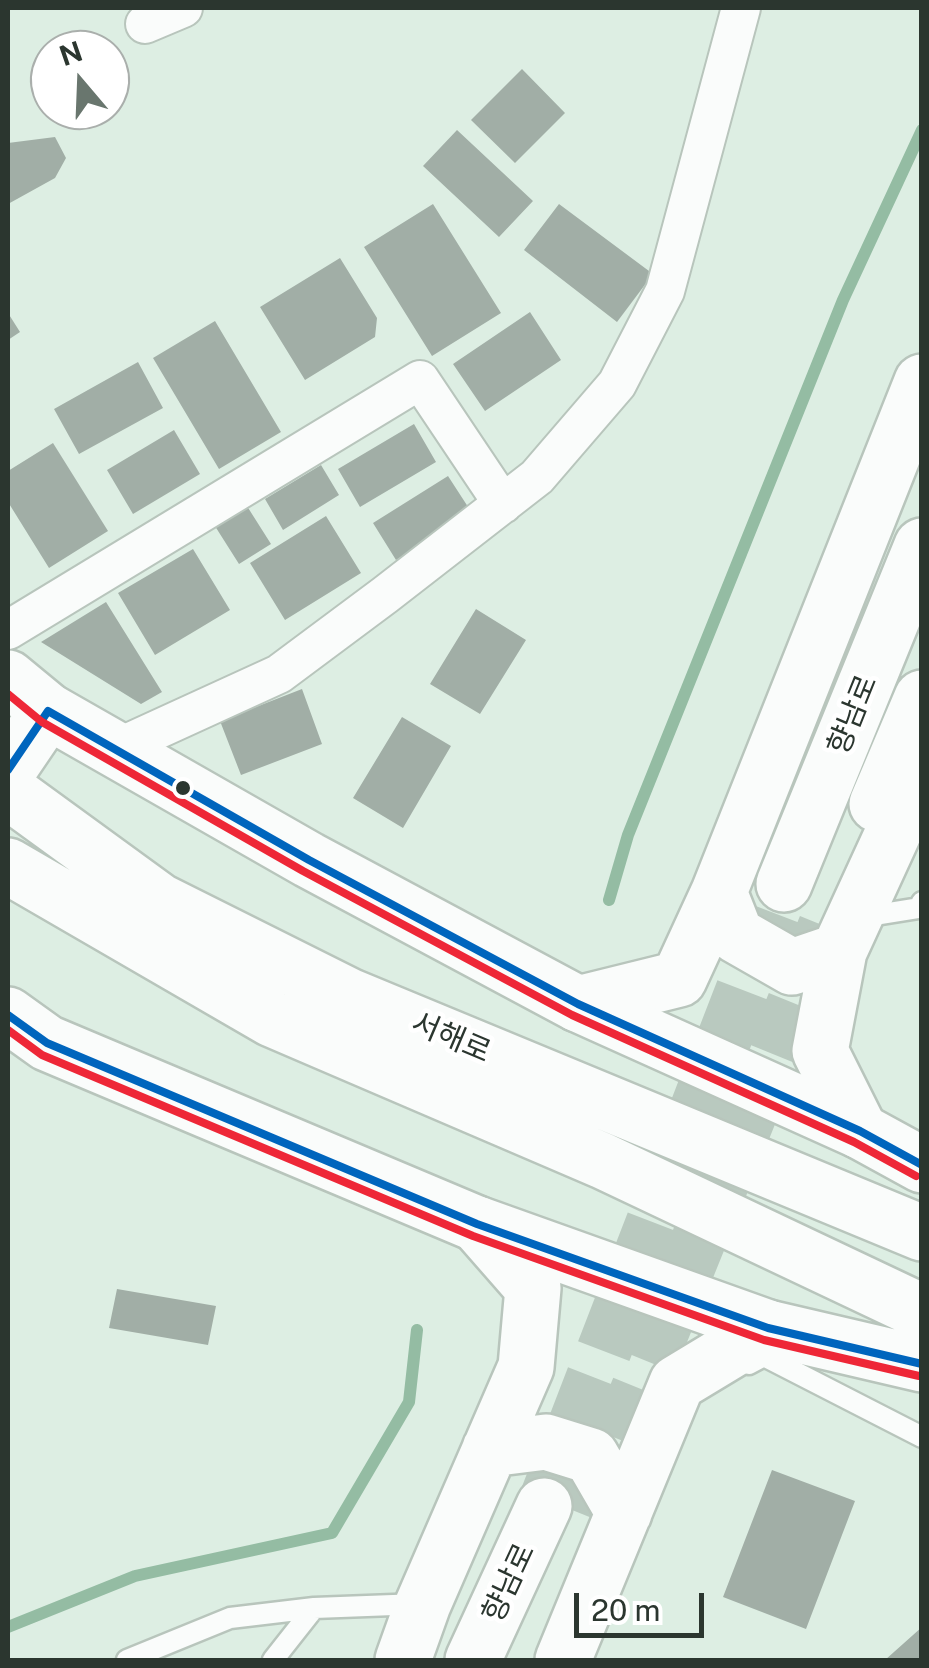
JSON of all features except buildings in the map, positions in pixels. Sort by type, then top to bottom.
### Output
[{"type":"main road","points":[[578,1004],[679,979],[719,892],[922,382]]},
{"type":"main road","name":"향남로","points":[[784,884],[922,546]]},
{"type":"main road","points":[[17,791],[28,694],[308,860],[578,1004],[860,1132],[922,1165]]},
{"type":"main road","name":"향남로","points":[[843,923],[922,698]]},
{"type":"main road","points":[[860,1132],[820,1051],[843,923],[922,770]]},
{"type":"main road","name":"서해로","points":[[17,791],[159,901],[351,996],[922,1233]]},
{"type":"main road","name":"서해로","points":[[8,866],[272,1019],[603,1161],[922,1312]]},
{"type":"main road","points":[[719,892],[736,936],[792,966],[843,923]]},
{"type":"main road","points":[[8,1015],[48,1043],[477,1224],[739,1358]]},
{"type":"main road","points":[[403,1660],[423,1604],[526,1367],[534,1288],[477,1224]]},
{"type":"main road","points":[[585,1512],[678,1383],[739,1358],[922,1364]]},
{"type":"main road","points":[[490,1449],[546,1442],[592,1456],[564,1660]]},
{"type":"main road","name":"향남로","points":[[473,1660],[585,1512]]},
{"type":"main road","name":"향남로","points":[[526,1660],[585,1512]]},
{"type":"street","points":[[145,24],[183,8]]},
{"type":"street","points":[[114,748],[279,674],[537,477],[616,384],[665,291],[741,8]]},
{"type":"street","points":[[8,630],[420,380],[503,504]]},
{"type":"lane","points":[[843,923],[919,908],[922,902]]},
{"type":"lane","points":[[739,1358],[764,1356],[922,1436]]},
{"type":"lane","points":[[127,1660],[230,1618],[314,1608],[423,1604]]},
{"type":"lane","points":[[273,1660],[314,1608]]},
{"type":"waterway","points":[[609,900],[628,835],[843,300],[922,130]]},
{"type":"waterway","points":[[8,1627],[135,1576],[332,1533],[409,1402],[417,1330]]},
{"type":"tunnel","points":[[544,1506],[784,884]]},
{"type":"tunnel","points":[[587,1516],[826,925]]},
{"type":"transit line","points":[[8,694],[42,722],[303,871],[572,1015],[854,1142],[916,1176]]},
{"type":"transit line","points":[[8,770],[48,711],[309,860],[578,1004],[860,1131],[922,1165]]},
{"type":"transit line","points":[[8,1015],[47,1043],[477,1224],[768,1328],[922,1364]]},
{"type":"transit line","points":[[8,1030],[42,1055],[473,1236],[764,1340],[919,1376]]}]
